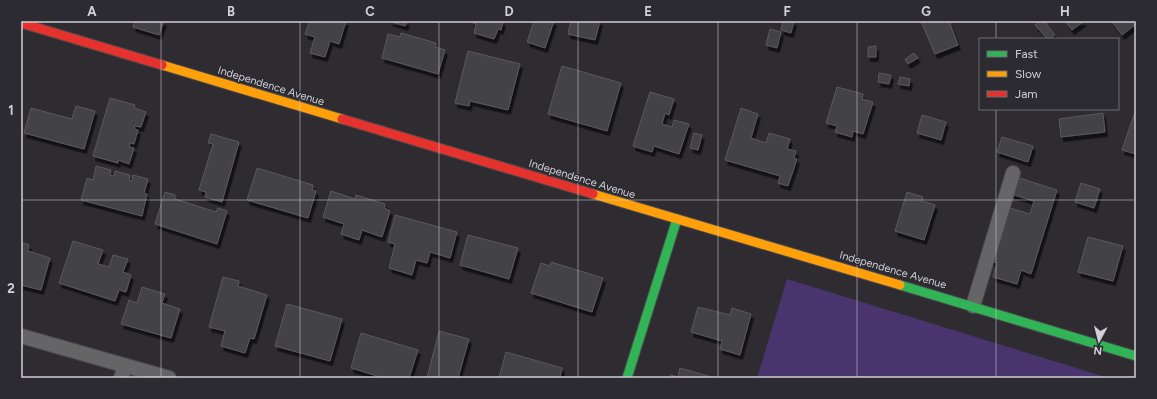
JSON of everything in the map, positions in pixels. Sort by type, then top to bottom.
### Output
[{"type":"street","name":"Independence Avenue","points":[[21,24],[973,306],[1136,356]]},
{"type":"street","points":[[973,306],[1013,173]]},
{"type":"street","points":[[627,378],[677,219]]},
{"type":"street","points":[[21,336],[123,372],[169,378]]},
{"type":"shaded area","points":[[787,279],[1109,378],[757,378]]},
{"type":"building","points":[[135,21],[164,21],[159,35],[133,27]]},
{"type":"building","points":[[310,21],[346,21],[339,44],[330,41],[325,57],[310,53],[315,37],[305,34]]},
{"type":"building","points":[[389,21],[407,21],[405,26]]},
{"type":"building","points":[[471,21],[503,21],[501,30],[498,29],[494,39],[474,33],[476,24]]},
{"type":"building","points":[[534,21],[554,21],[545,48],[527,42]]},
{"type":"building","points":[[571,21],[600,21],[595,40],[568,34]]},
{"type":"building","points":[[783,21],[794,21],[791,33],[781,30]]},
{"type":"building","points":[[921,21],[949,21],[958,45],[935,54]]},
{"type":"building","points":[[1039,21],[1044,21],[1055,35],[1051,38],[1046,38],[1035,25]]},
{"type":"building","points":[[1065,21],[1084,21],[1072,30]]},
{"type":"building","points":[[1112,21],[1136,21],[1136,24],[1122,35]]},
{"type":"building","points":[[770,29],[781,32],[777,48],[766,45]]},
{"type":"building","points":[[401,33],[436,43],[435,47],[445,50],[438,74],[382,58],[388,34],[400,37]]},
{"type":"building","points":[[876,46],[876,57],[868,57],[868,47]]},
{"type":"building","points":[[468,51],[520,64],[508,110],[470,101],[469,106],[455,103]]},
{"type":"building","points":[[914,53],[918,58],[908,64],[905,59]]},
{"type":"building","points":[[562,66],[621,83],[607,131],[548,114]]},
{"type":"building","points":[[879,73],[891,75],[889,84],[878,82]]},
{"type":"building","points":[[900,77],[910,79],[909,86],[898,84]]},
{"type":"building","points":[[837,87],[863,94],[862,99],[873,102],[863,134],[853,131],[852,137],[835,132],[837,126],[826,123]]},
{"type":"building","points":[[650,92],[674,99],[669,115],[665,113],[662,124],[672,127],[674,120],[689,124],[679,154],[654,146],[652,152],[633,146]]},
{"type":"building","points":[[110,98],[135,105],[134,108],[146,112],[141,127],[135,126],[134,129],[138,130],[134,144],[130,143],[129,147],[134,148],[129,164],[118,160],[118,163],[93,156]]},
{"type":"building","points":[[76,106],[95,111],[84,149],[24,133],[31,108],[72,119]]},
{"type":"building","points":[[741,108],[758,114],[751,138],[766,143],[769,133],[790,139],[787,149],[796,151],[794,158],[797,159],[788,186],[778,183],[780,176],[725,160]]},
{"type":"building","points":[[1136,109],[1136,154],[1122,150]]},
{"type":"building","points":[[1103,113],[1105,132],[1061,137],[1059,119]]},
{"type":"building","points":[[922,115],[946,122],[941,140],[917,133]]},
{"type":"building","points":[[694,133],[702,135],[698,150],[690,148]]},
{"type":"building","points":[[211,134],[239,142],[222,202],[205,197],[206,192],[199,190],[213,144],[208,143]]},
{"type":"building","points":[[1002,137],[1033,146],[1028,162],[997,152]]},
{"type":"building","points":[[96,166],[111,170],[110,175],[114,176],[115,171],[130,175],[129,180],[132,181],[133,175],[148,179],[144,193],[147,194],[142,216],[81,200],[87,178],[93,180]]},
{"type":"building","points":[[257,168],[313,185],[312,190],[316,191],[308,218],[247,200]]},
{"type":"building","points":[[1013,176],[1057,190],[1031,274],[1021,270],[1017,284],[993,277],[997,263],[987,260],[1003,206],[1030,214],[1034,201],[1008,193]]},
{"type":"building","points":[[1081,183],[1100,189],[1094,208],[1075,202]]},
{"type":"building","points":[[331,191],[355,199],[356,195],[385,204],[384,208],[390,211],[382,237],[362,230],[359,240],[341,234],[344,224],[323,217]]},
{"type":"building","points":[[165,192],[175,195],[175,199],[216,212],[218,208],[227,211],[217,244],[155,224]]},
{"type":"building","points":[[907,192],[923,197],[922,201],[935,205],[924,240],[895,231]]},
{"type":"building","points":[[395,215],[457,232],[450,258],[430,252],[427,263],[416,260],[412,275],[389,268],[395,244],[388,242]]},
{"type":"building","points":[[468,235],[518,248],[509,279],[460,265]]},
{"type":"building","points":[[1088,237],[1123,246],[1113,281],[1078,272]]},
{"type":"building","points":[[73,241],[103,250],[98,264],[109,267],[113,255],[128,259],[123,272],[131,275],[126,292],[119,290],[115,301],[59,283]]},
{"type":"building","points":[[21,242],[29,245],[28,251],[50,258],[41,290],[21,285]]},
{"type":"building","points":[[551,262],[603,278],[592,312],[531,293],[541,263],[550,266]]},
{"type":"building","points":[[223,277],[239,281],[238,286],[267,295],[254,339],[250,338],[245,353],[221,346],[225,331],[209,327]]},
{"type":"building","points":[[142,287],[165,294],[162,303],[180,309],[171,338],[121,324],[129,300],[137,303]]},
{"type":"building","points":[[287,304],[342,319],[330,361],[275,346]]},
{"type":"building","points":[[698,307],[730,315],[732,308],[751,314],[740,355],[720,349],[722,341],[691,332]]},
{"type":"building","points":[[439,331],[469,339],[458,378],[427,378]]},
{"type":"building","points":[[361,333],[418,350],[409,378],[384,378],[351,368]]},
{"type":"building","points":[[506,352],[562,368],[560,378],[499,378]]},
{"type":"building","points":[[680,368],[715,378],[670,378],[671,375],[678,377]]},
{"type":"traffic: fast","points":[[627,378],[677,219]]},
{"type":"traffic: fast","points":[[900,285],[1136,356]]},
{"type":"traffic: slow","points":[[162,65],[342,119]]},
{"type":"traffic: slow","points":[[593,194],[900,285]]},
{"type":"traffic: jam","points":[[21,23],[162,65]]},
{"type":"traffic: jam","points":[[342,119],[593,194]]}]
